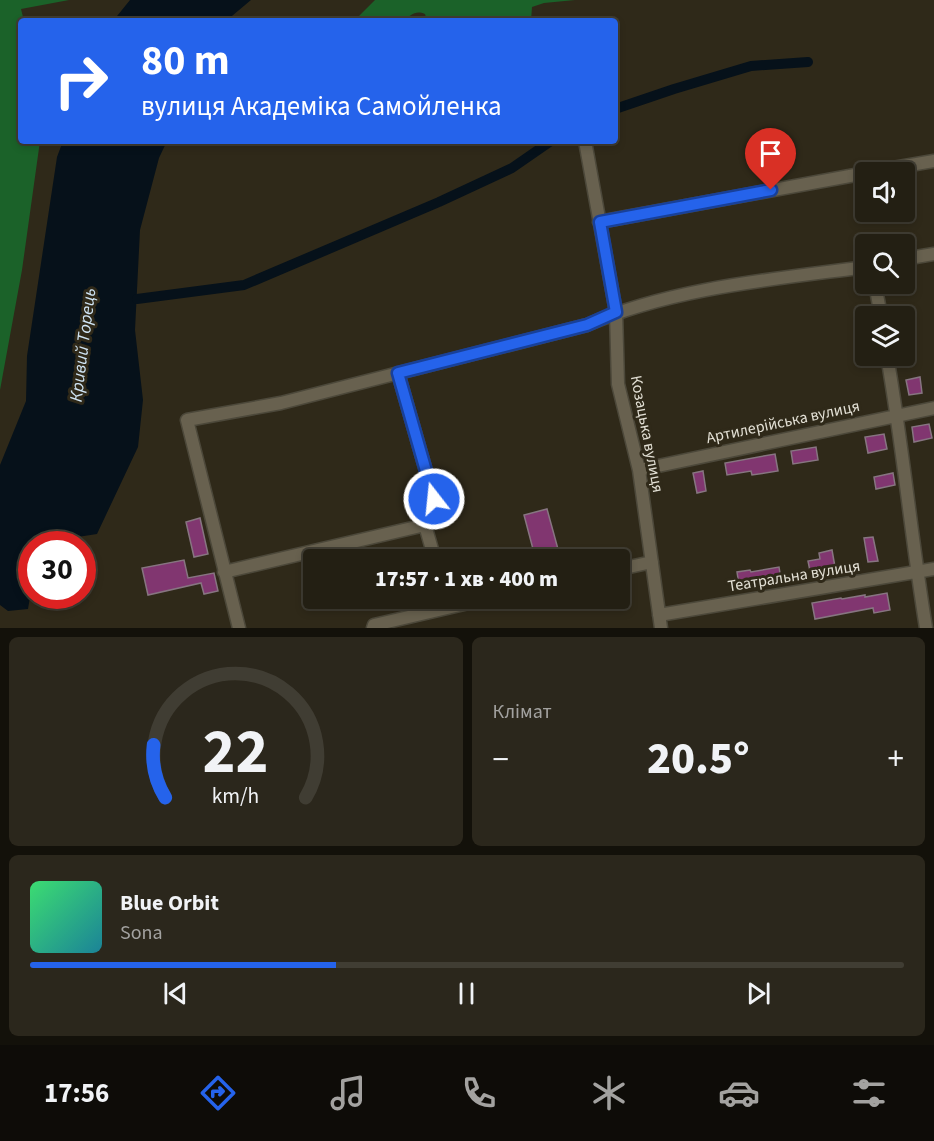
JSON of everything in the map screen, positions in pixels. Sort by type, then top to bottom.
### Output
[{"type":"street","name":"Козацька вулиця","points":[[586,144],[616,312],[618,384],[639,470],[660,622]]},
{"type":"street","points":[[915,164],[934,161]]},
{"type":"street","points":[[600,222],[855,175]]},
{"type":"street","points":[[915,258],[934,254]]},
{"type":"street","points":[[239,628],[187,420],[281,403],[587,325],[616,312],[722,286],[855,268]]},
{"type":"street","points":[[889,366],[926,628]]},
{"type":"street","points":[[224,572],[425,525],[434,510],[434,499],[398,373]]},
{"type":"street","name":"Артилерійська вулиця","points":[[639,470],[934,408]]},
{"type":"street","points":[[425,525],[432,549]]},
{"type":"street","points":[[630,567],[652,562]]},
{"type":"street","name":"Театральна вулиця","points":[[660,622],[934,569]]},
{"type":"street","points":[[373,628],[374,625],[427,609]]},
{"type":"green space","points":[[0,0],[69,0],[21,9],[23,18],[18,18],[18,144],[40,144],[22,270],[0,390]]},
{"type":"green space","points":[[375,0],[575,0],[544,3],[532,7],[531,18],[426,18],[425,14],[418,13],[408,18],[357,18]]},
{"type":"water","points":[[130,0],[251,0],[230,18],[115,18]]},
{"type":"water","name":"Кривий Торець","points":[[62,144],[166,144],[159,158],[140,230],[135,330],[143,400],[138,447],[97,534],[96,531],[18,531],[18,609],[28,609],[8,611],[0,605],[0,465],[26,401],[27,356],[57,157]]},
{"type":"building","points":[[920,377],[922,393],[909,395],[906,380]]},
{"type":"building","points":[[929,424],[932,438],[914,442],[912,427]]},
{"type":"building","points":[[884,434],[887,449],[868,453],[865,437]]},
{"type":"building","points":[[816,447],[818,460],[793,464],[791,451]]},
{"type":"building","points":[[775,454],[778,471],[752,475],[751,471],[727,475],[725,463]]},
{"type":"building","points":[[703,471],[706,491],[697,493],[693,473]]},
{"type":"building","points":[[893,473],[895,485],[876,489],[874,477]]},
{"type":"building","points":[[547,509],[558,549],[533,549],[524,515]]},
{"type":"building","points":[[200,518],[208,554],[194,557],[186,522]]},
{"type":"building","points":[[873,537],[878,561],[868,562],[864,538]]},
{"type":"building","points":[[832,550],[835,567],[810,571],[808,561],[820,559],[819,553]]},
{"type":"building","points":[[184,560],[188,578],[214,573],[218,591],[204,594],[201,583],[148,595],[142,568]]},
{"type":"building","points":[[779,567],[781,579],[739,585],[737,572]]},
{"type":"building","points":[[887,593],[890,610],[874,613],[873,608],[815,619],[812,603]]},
{"type":"waterway","points":[[618,108],[751,66],[808,62]]},
{"type":"waterway","points":[[137,299],[244,285],[439,202],[512,168],[547,144]]},
{"type":"route","points":[[434,499],[398,373],[587,325],[616,312],[600,222],[771,190]]}]
